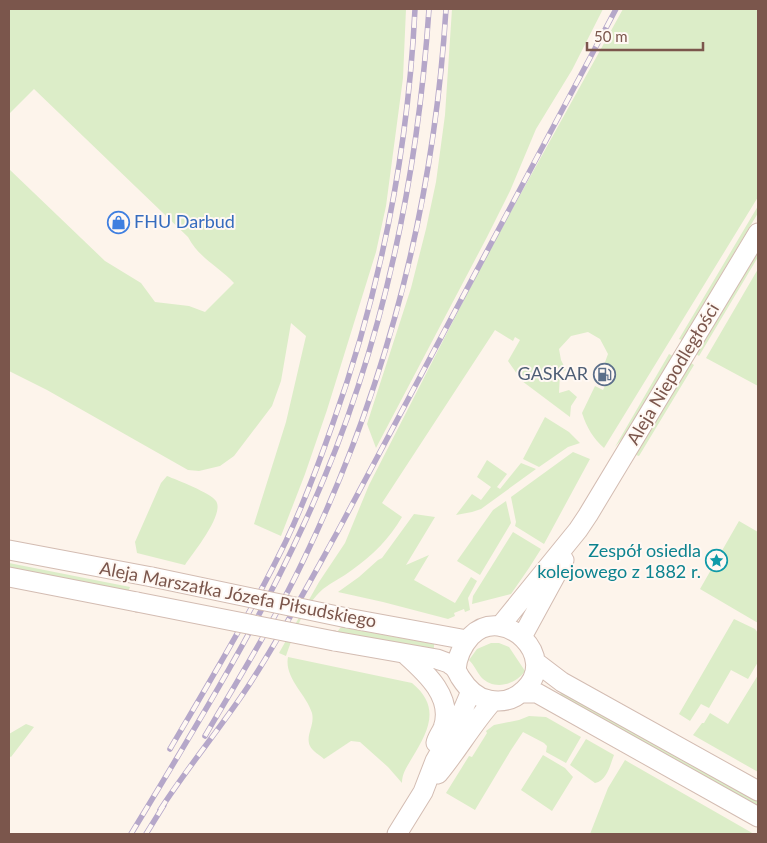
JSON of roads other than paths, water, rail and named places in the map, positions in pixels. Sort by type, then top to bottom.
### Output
[{"type":"street","name":"Aleja Niepodległości","points":[[500,626],[588,515],[758,233]]},
{"type":"street","name":"Aleja Niepodległości","points":[[522,637],[588,515]]},
{"type":"street","name":"Aleja Marszałka Józefa Piłsudskiego","points":[[9,550],[152,577],[347,618],[467,640]]},
{"type":"street","name":"Aleja Marszałka Józefa Piłsudskiego","points":[[9,577],[404,653],[437,660],[452,665],[456,670]]},
{"type":"street","points":[[500,626],[512,629],[522,637],[533,652],[537,663],[534,678],[528,687],[512,699],[502,702],[482,698],[471,691],[456,670],[460,651],[467,640],[476,631],[486,627],[500,626]]},
{"type":"street","points":[[404,653],[432,680],[444,704],[444,722],[436,741],[435,761]]},
{"type":"street","points":[[537,663],[562,682],[758,792]]},
{"type":"street","points":[[423,792],[435,761],[460,717],[471,691]]},
{"type":"street","points":[[521,693],[537,693],[758,817]]},
{"type":"street","points":[[397,834],[423,792],[493,701]]},
{"type":"railway","points":[[170,749],[244,621],[286,541],[317,468],[350,373],[378,271],[399,167],[406,115],[415,9]]},
{"type":"railway","points":[[131,834],[222,682],[264,605],[303,526],[330,464],[353,402],[390,274],[404,208],[415,142],[429,9]]},
{"type":"railway","points":[[205,736],[269,627],[304,559],[334,493],[360,427],[383,359],[402,291],[418,222],[431,152],[440,81],[446,9]]},
{"type":"railway","points":[[160,810],[247,688],[294,610],[616,9]]},
{"type":"railway","points":[[146,834],[164,805]]},
{"type":"place","name":"FHU Darbud","points":[[118,222]]},
{"type":"place","name":"GASKAR","points":[[604,374]]},
{"type":"place","name":"Zespół osiedla kolejowego z 1882 r.","points":[[717,561]]}]
